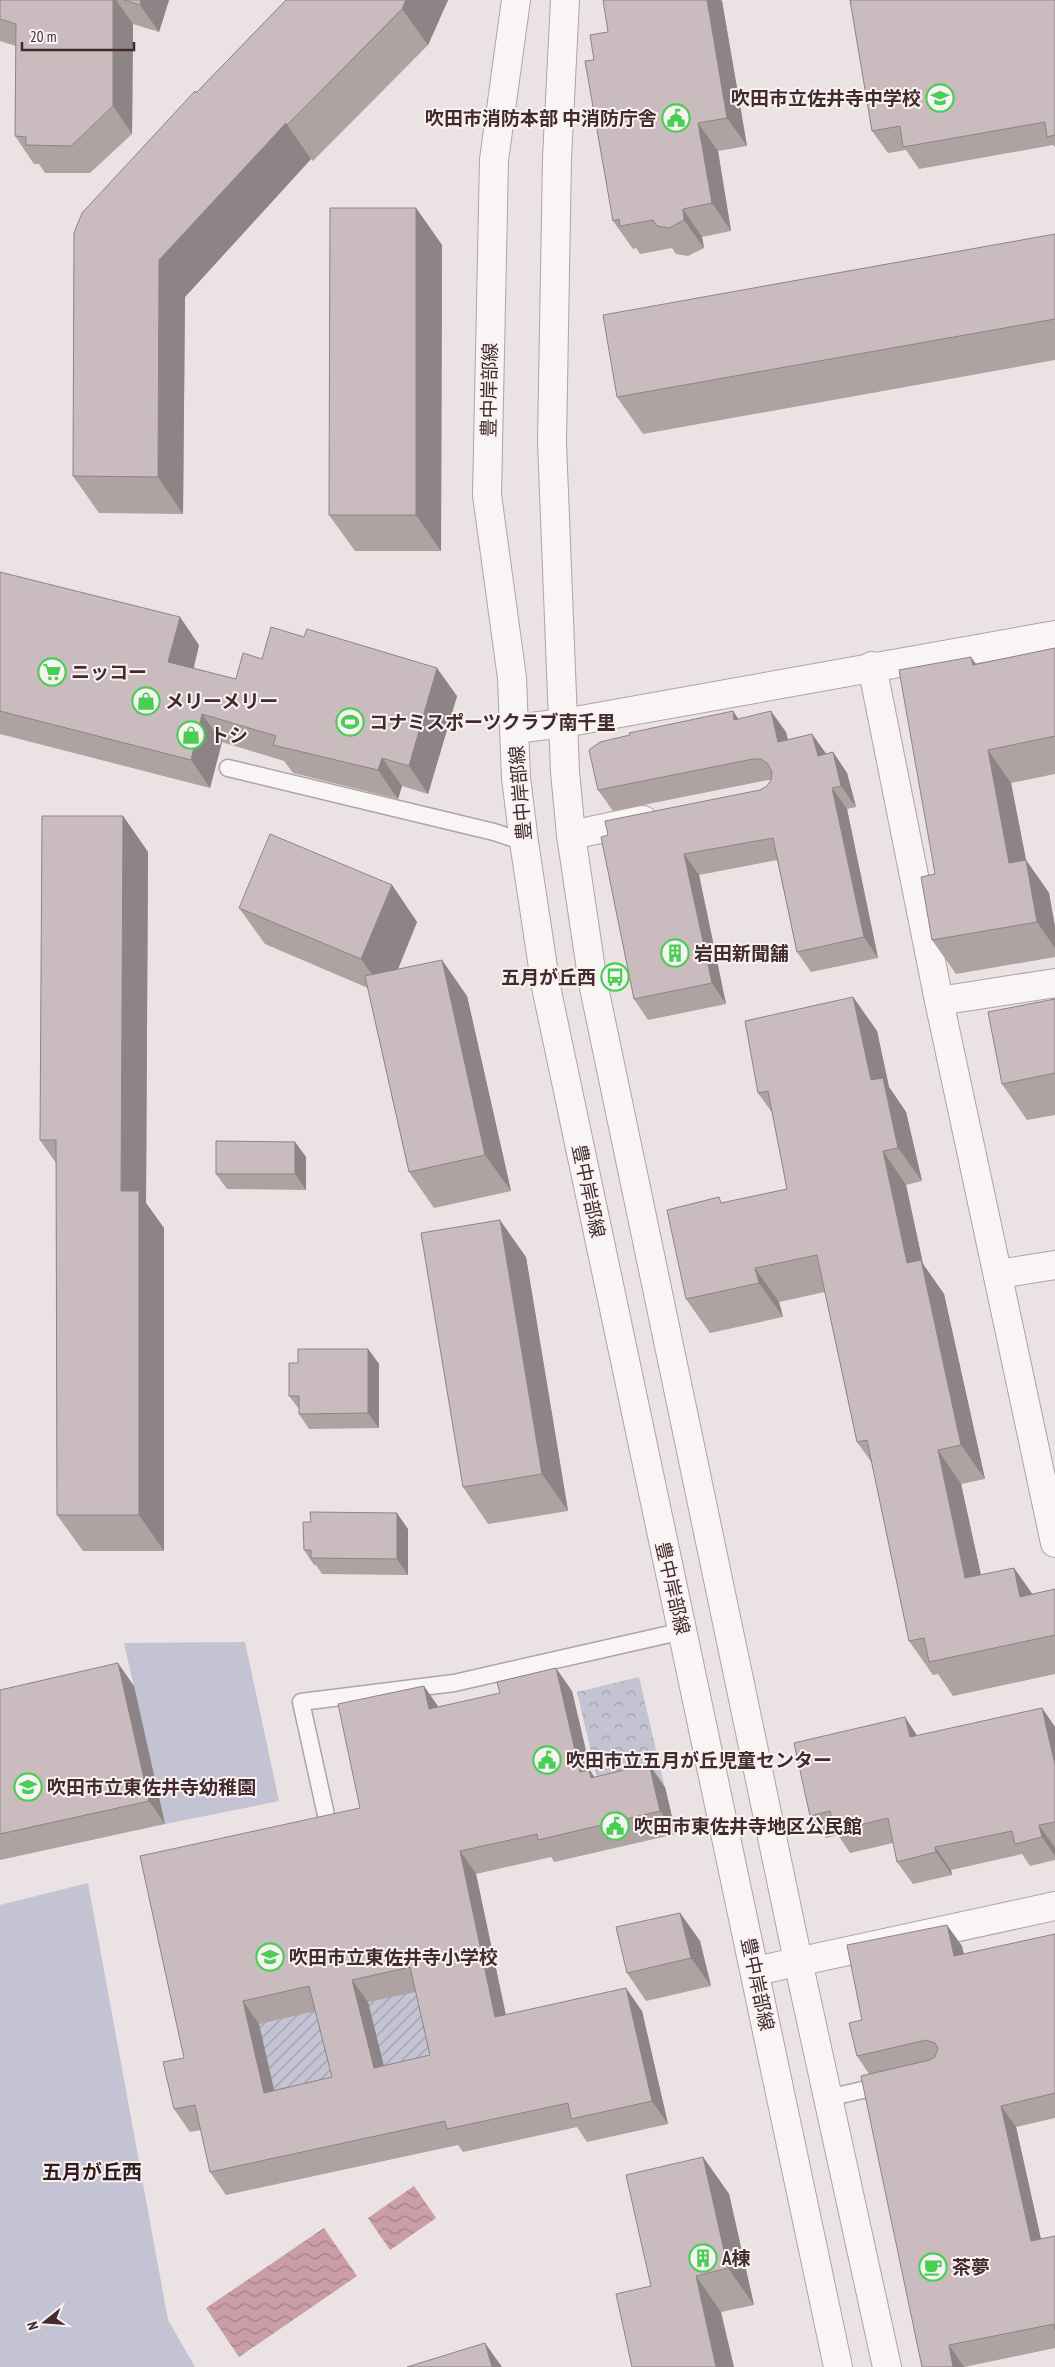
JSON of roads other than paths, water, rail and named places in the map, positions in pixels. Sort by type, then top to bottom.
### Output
[{"type":"street","name":"豊中岸部線","points":[[516,0],[494,160],[487,495],[512,678],[516,778],[524,842],[546,987],[756,1971],[838,2367]]},
{"type":"street","points":[[565,0],[557,158],[552,442],[565,772],[571,835],[593,983],[798,1961],[887,2367]]},
{"type":"street","points":[[515,729],[564,723],[872,666],[1055,635]]},
{"type":"street","points":[[872,666],[939,1001],[999,1274],[1055,1543]]},
{"type":"street","points":[[571,835],[667,816]]},
{"type":"street","points":[[939,1001],[1055,983]]},
{"type":"street","points":[[999,1274],[1055,1265]]},
{"type":"street","points":[[756,1971],[1055,1906]]},
{"type":"lane","points":[[228,768],[494,832],[524,842]]},
{"type":"lane","points":[[326,1815],[302,1702],[454,1683],[683,1631]]},
{"type":"lane","points":[[828,2098],[896,2082]]},
{"type":"water","points":[[414,2186],[436,2218],[390,2250],[368,2218]]},
{"type":"water","points":[[324,2228],[357,2276],[239,2357],[206,2308]]},
{"type":"place","name":"吹田市立佐井寺中学校","points":[[940,98]]},
{"type":"place","name":"吹田市消防本部 中消防庁舎","points":[[676,118]]},
{"type":"place","name":"ニッコー","points":[[52,672]]},
{"type":"place","name":"メリーメリー","points":[[146,701]]},
{"type":"place","name":"コナミスポーツクラブ南千里","points":[[350,722]]},
{"type":"place","name":"トシ","points":[[191,735]]},
{"type":"place","name":"岩田新聞舗","points":[[675,953]]},
{"type":"place","name":"五月が丘西","points":[[615,977]]},
{"type":"place","name":"吹田市立五月が丘児童センター","points":[[547,1760]]},
{"type":"place","name":"吹田市立東佐井寺幼稚園","points":[[28,1787]]},
{"type":"place","name":"吹田市東佐井寺地区公民館","points":[[615,1826]]},
{"type":"place","name":"吹田市立東佐井寺小学校","points":[[270,1957]]},
{"type":"place","name":"A棟","points":[[703,2258]]},
{"type":"place","name":"茶夢","points":[[933,2267]]},
{"type":"district","name":"五月が丘西","points":[[92,2172]]}]
